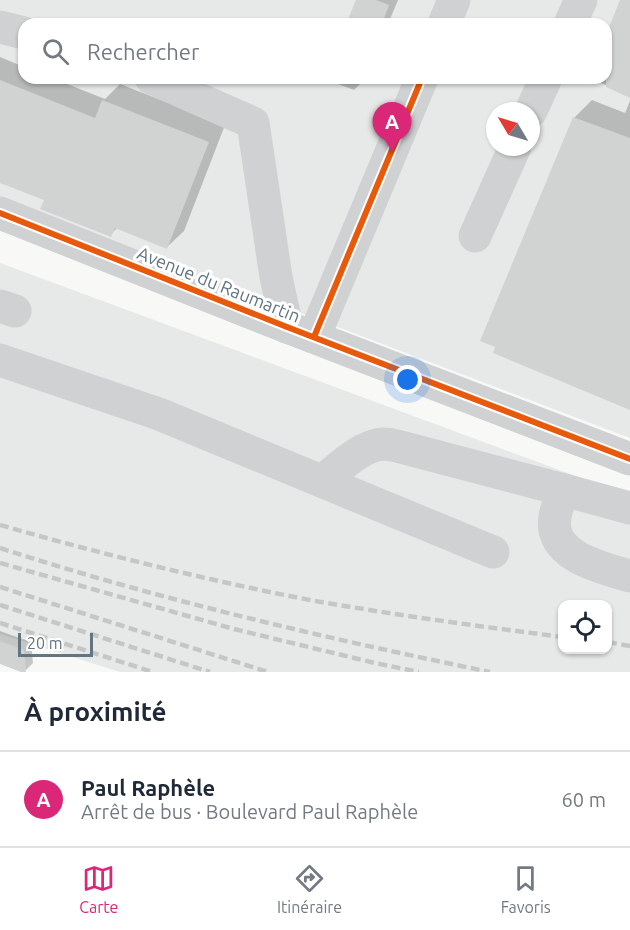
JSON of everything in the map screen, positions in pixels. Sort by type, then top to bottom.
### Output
[{"type":"street","points":[[446,18],[454,0]]},
{"type":"street","points":[[573,18],[581,0]]},
{"type":"street","points":[[0,27],[18,32]]},
{"type":"street","points":[[165,84],[253,123],[276,277],[300,332]]},
{"type":"street","points":[[300,332],[392,152],[420,84]]},
{"type":"street","points":[[535,102],[543,84]]},
{"type":"street","points":[[475,236],[511,156]]},
{"type":"street","name":"Avenue du Raumartin","points":[[0,213],[630,459]]},
{"type":"street","points":[[0,360],[159,414],[493,552]]},
{"type":"street","points":[[322,481],[368,448],[382,444],[397,446],[630,508]]},
{"type":"street","points":[[564,490],[555,517],[558,539],[578,558],[604,569],[630,576]]},
{"type":"shaded area","points":[[0,0],[630,0],[630,438],[0,199]]},
{"type":"shaded area","points":[[0,263],[589,481],[630,517],[630,672],[120,672],[0,634]]},
{"type":"building","points":[[356,0],[376,0],[389,5],[384,18],[348,18]]},
{"type":"building","points":[[620,0],[630,0],[630,98],[606,87],[606,84],[612,84],[612,20]]},
{"type":"building","points":[[0,80],[95,118],[102,100],[209,142],[167,249],[115,228],[111,237],[40,209],[44,200],[0,183]]},
{"type":"building","points":[[573,117],[630,138],[630,410],[493,353],[495,347],[480,341]]},
{"type":"building","points":[[0,641],[24,650],[26,672],[0,664]]},
{"type":"railway","points":[[0,525],[154,566],[310,600],[558,636]]},
{"type":"railway","points":[[0,548],[121,585],[243,617],[490,672]]},
{"type":"railway","points":[[0,563],[234,629],[419,672]]},
{"type":"railway","points":[[0,587],[268,672]]},
{"type":"railway","points":[[0,605],[210,672]]},
{"type":"railway","points":[[0,623],[153,672]]},
{"type":"railway","points":[[612,643],[630,646]]},
{"type":"cycle path","points":[[314,337],[419,84]]},
{"type":"cycle path","points":[[0,213],[287,327],[630,459]]},
{"type":"place","name":"Paul Raphèle","points":[[392,152]]}]
